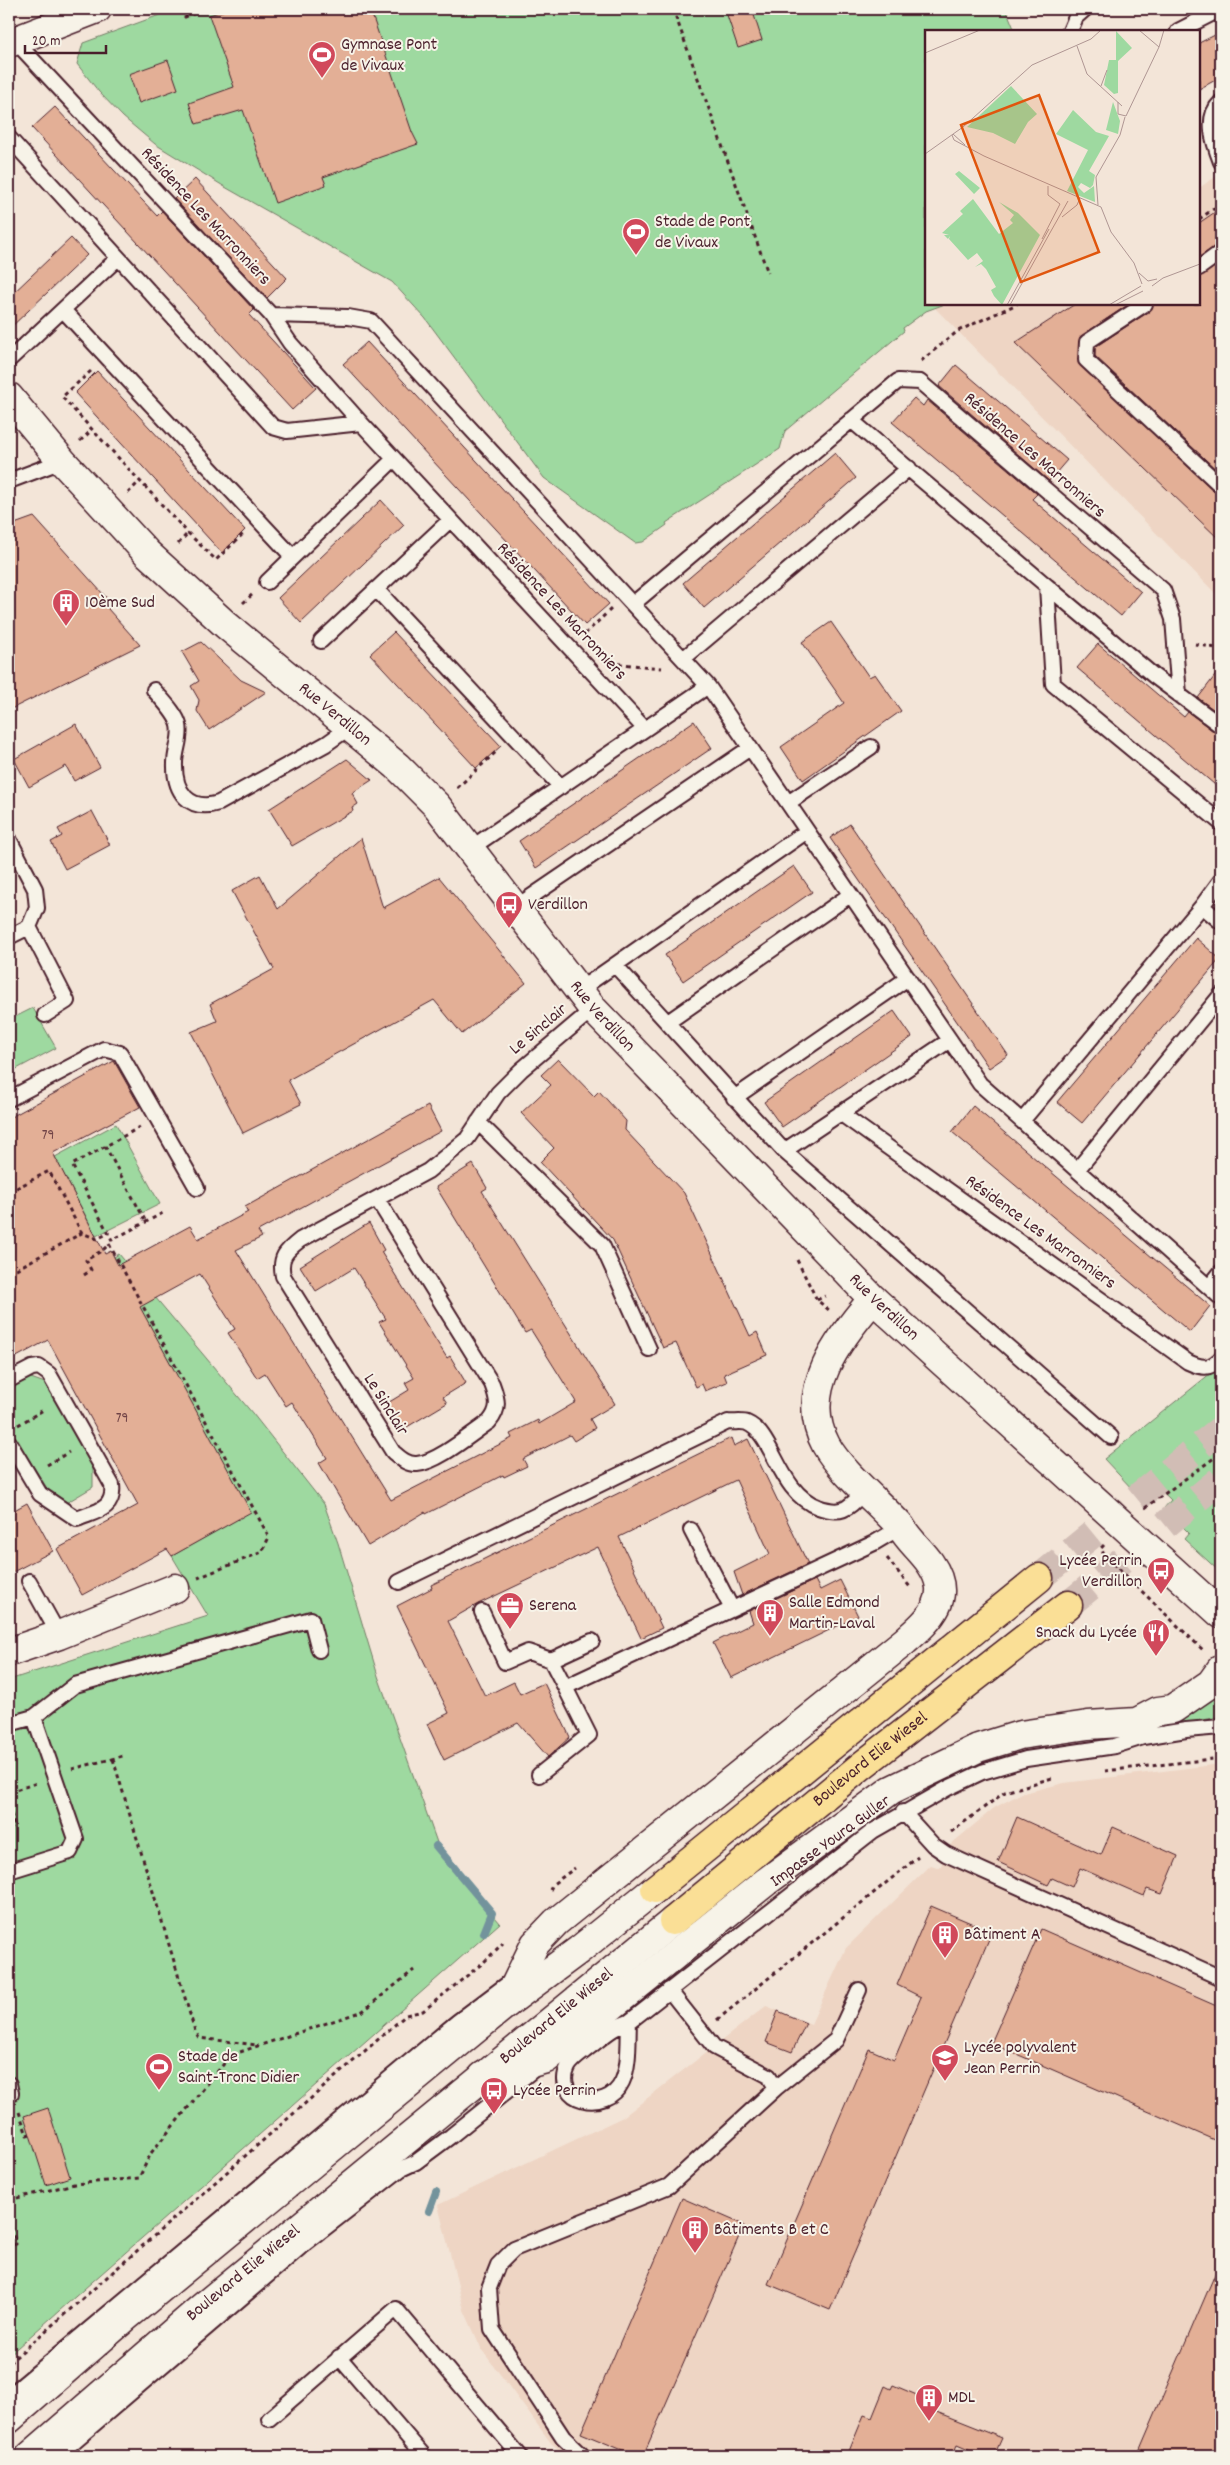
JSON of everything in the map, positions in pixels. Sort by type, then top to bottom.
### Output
[{"type":"highway","name":"Boulevard Elie Wiesel","points":[[655,1889],[1039,1578]]},
{"type":"highway","name":"Boulevard Elie Wiesel","points":[[673,1921],[738,1870],[860,1767],[1068,1605]]},
{"type":"street","points":[[12,42],[97,9]]},
{"type":"street","name":"Rue Verdillon","points":[[9,397],[68,454],[147,553],[226,625],[397,766],[437,806],[586,1000],[873,1299],[1221,1614]]},
{"type":"street","points":[[506,2004],[534,1944],[556,1922],[928,1621],[937,1608],[940,1595],[938,1579],[930,1563],[907,1538],[901,1526],[844,1468],[826,1446],[818,1425],[816,1402],[822,1376],[833,1350],[873,1299]]},
{"type":"street","points":[[9,1652],[59,1635],[175,1588]]},
{"type":"street","points":[[484,2076],[546,2059],[767,1881],[891,1790],[978,1748],[1020,1735],[1137,1722],[1158,1711],[1179,1719],[1211,1682],[1214,1661]]},
{"type":"street","name":"Boulevard Elie Wiesel","points":[[9,2419],[126,2317],[506,2004],[579,1950],[655,1889]]},
{"type":"street","name":"Boulevard Elie Wiesel","points":[[30,2456],[200,2309],[673,1921]]},
{"type":"lane","points":[[1070,30],[1076,17],[1085,9]]},
{"type":"lane","points":[[1180,30],[1221,9]]},
{"type":"lane","name":"Résidence Les Marronniers","points":[[12,42],[271,315],[290,343],[361,423],[645,729]]},
{"type":"lane","points":[[1221,102],[1216,107],[1211,137],[1221,162]]},
{"type":"lane","points":[[9,138],[117,260],[273,427],[287,432],[361,423]]},
{"type":"lane","points":[[1200,267],[1221,252]]},
{"type":"lane","points":[[9,360],[117,260]]},
{"type":"lane","points":[[1143,305],[1087,342],[1086,360],[1221,486]]},
{"type":"lane","points":[[64,311],[292,556]]},
{"type":"lane","points":[[271,315],[348,317],[371,321],[708,686],[980,1084],[1221,1298]]},
{"type":"lane","name":"Résidence Les Marronniers","points":[[898,381],[920,382],[1163,590],[1174,619],[1179,695]]},
{"type":"lane","points":[[633,604],[898,381]]},
{"type":"lane","points":[[852,420],[1047,586],[1179,695],[1221,726]]},
{"type":"lane","points":[[9,481],[68,454]]},
{"type":"lane","points":[[267,582],[394,459]]},
{"type":"lane","points":[[683,659],[909,468]]},
{"type":"lane","points":[[320,641],[450,520]]},
{"type":"lane","points":[[1047,586],[1053,684],[1221,823]]},
{"type":"lane","points":[[376,589],[560,787]]},
{"type":"lane","points":[[471,848],[708,686]]},
{"type":"lane","points":[[154,690],[178,722],[180,734],[174,762],[176,779],[186,799],[198,806],[219,803],[326,744],[350,727]]},
{"type":"lane","points":[[516,907],[750,748]]},
{"type":"lane","points":[[788,803],[871,748]]},
{"type":"lane","points":[[586,1000],[615,965],[807,831]]},
{"type":"lane","points":[[9,839],[35,889],[37,908],[29,927],[9,937]]},
{"type":"lane","points":[[1022,1121],[1202,906],[1221,880]]},
{"type":"lane","points":[[668,1022],[850,895]]},
{"type":"lane","points":[[1202,906],[1221,922]]},
{"type":"lane","points":[[29,927],[67,1001],[45,1015]]},
{"type":"lane","points":[[615,965],[784,1151],[1111,1437]]},
{"type":"lane","points":[[734,1098],[908,978]]},
{"type":"lane","points":[[1077,1170],[1221,995]]},
{"type":"lane","name":"Le Sinclair","points":[[377,1199],[492,1384],[498,1401],[496,1414],[489,1422],[430,1461],[415,1464],[402,1460],[393,1452],[283,1276],[280,1264],[285,1251],[300,1240],[428,1171],[467,1139],[498,1093],[586,1000]]},
{"type":"lane","points":[[784,1151],[950,1040]]},
{"type":"lane","points":[[9,1100],[104,1049],[120,1053],[197,1188]]},
{"type":"lane","name":"Résidence Les Marronniers","points":[[840,1113],[1188,1362],[1201,1368],[1215,1365],[1221,1358]]},
{"type":"lane","points":[[478,1122],[602,1245],[649,1349]]},
{"type":"lane","points":[[1209,1287],[1221,1272]]},
{"type":"lane","points":[[9,1380],[32,1368],[39,1368],[49,1374],[112,1485],[113,1496],[108,1506],[77,1519],[40,1494],[9,1442]]},
{"type":"lane","points":[[399,1582],[728,1422],[747,1423],[759,1434],[792,1488],[806,1503],[832,1512],[847,1510],[866,1490]]},
{"type":"lane","points":[[565,1687],[874,1543],[901,1526]]},
{"type":"lane","points":[[691,1530],[732,1609]]},
{"type":"lane","points":[[29,1581],[59,1635]]},
{"type":"lane","points":[[482,1612],[505,1662],[528,1652],[551,1660],[589,1735],[539,1774]]},
{"type":"lane","points":[[9,1724],[34,1717],[75,1685],[311,1619],[319,1650]]},
{"type":"lane","points":[[551,1660],[592,1641]]},
{"type":"lane","points":[[9,1871],[70,1852],[75,1845],[76,1839],[59,1775],[34,1717]]},
{"type":"lane","name":"Impasse Youra Guller","points":[[1142,1737],[1165,1722],[1179,1719],[1221,1727]]},
{"type":"lane","name":"Impasse Youra Guller","points":[[629,2022],[626,2066],[618,2088],[614,2094],[603,2099],[590,2102],[580,2100],[570,2092],[566,2080],[568,2067],[615,2026],[629,2022],[865,1836],[903,1812],[982,1772],[1026,1759],[1082,1749],[1115,1746],[1142,1737],[1179,1719]]},
{"type":"lane","points":[[903,1812],[933,1845],[946,1854],[1221,1978]]},
{"type":"lane","points":[[9,2396],[449,2028],[521,1974]]},
{"type":"lane","points":[[669,1990],[714,2047],[769,2076],[776,2088]]},
{"type":"lane","points":[[583,2456],[563,2437],[492,2329],[489,2288],[498,2265],[514,2249],[669,2186],[776,2088],[836,2040],[859,1990]]},
{"type":"lane","points":[[56,2456],[302,2246],[401,2169],[416,2162],[451,2136],[546,2059]]},
{"type":"lane","points":[[9,2084],[11,2092],[9,2095]]},
{"type":"lane","points":[[269,2419],[396,2309],[520,2456]]},
{"type":"lane","points":[[339,2357],[424,2456]]},
{"type":"path","points":[[181,9],[185,16],[206,9]]},
{"type":"path","points":[[673,9],[768,274]]},
{"type":"path","points":[[1200,218],[1221,204]]},
{"type":"path","points":[[898,381],[958,331],[1015,305]]},
{"type":"path","points":[[106,356],[62,397],[92,430],[188,533],[216,560],[257,519]]},
{"type":"path","points":[[68,454],[92,430]]},
{"type":"path","points":[[122,500],[140,481]]},
{"type":"path","points":[[172,550],[188,533]]},
{"type":"path","points":[[585,665],[616,663],[653,666],[697,674]]},
{"type":"path","points":[[454,790],[514,736]]},
{"type":"path","points":[[112,1240],[72,1165],[156,1118]]},
{"type":"path","points":[[105,1146],[146,1222]]},
{"type":"path","points":[[9,1192],[48,1171],[82,1233],[97,1239],[109,1233]]},
{"type":"path","points":[[84,1275],[92,1270],[86,1260],[103,1250],[112,1240],[163,1213]]},
{"type":"path","points":[[9,1273],[82,1233]]},
{"type":"path","points":[[109,1244],[269,1537],[262,1552],[175,1588]]},
{"type":"path","points":[[817,1300],[825,1296]]},
{"type":"path","points":[[16,1425],[63,1399]]},
{"type":"path","points":[[28,1476],[87,1441]]},
{"type":"path","points":[[1140,1511],[1221,1453]]},
{"type":"path","points":[[1110,1540],[1101,1548],[1104,1555],[1214,1661]]},
{"type":"path","points":[[9,1792],[122,1756]]},
{"type":"path","points":[[1099,1771],[1221,1758]]},
{"type":"path","points":[[113,1759],[198,2038],[258,2045]]},
{"type":"path","points":[[948,1834],[1005,1792],[1062,1775]]},
{"type":"path","points":[[9,1806],[15,1827],[9,1829]]},
{"type":"path","points":[[714,2023],[920,1855]]},
{"type":"path","points":[[546,1897],[553,1884]]},
{"type":"path","points":[[9,2363],[406,2015],[423,2011],[484,1962],[510,1936]]},
{"type":"path","points":[[9,2200],[74,2184],[139,2178],[151,2153],[231,2055],[363,2011],[414,1970]]},
{"type":"path","points":[[21,2116],[27,2135],[30,2134]]},
{"type":"path","points":[[9,2220],[16,2244],[9,2246]]},
{"type":"shaded area","points":[[1221,173],[1221,599],[934,307],[941,305],[1200,305],[1200,187]]},
{"type":"shaded area","name":"Lycée polyvalent Jean Perrin","points":[[1221,1764],[1221,2456],[567,2456],[551,2443],[482,2350],[464,2310],[438,2205],[623,2117],[766,2006],[811,2024],[846,1948],[931,1865],[940,1868],[950,1845],[994,1808],[1020,1794],[1064,1783]]},
{"type":"green space","name":"Stade de Pont de Vivaux","points":[[176,9],[1006,9],[1015,30],[925,30],[925,305],[942,305],[926,311],[903,328],[904,331],[785,431],[780,449],[666,523],[667,525],[643,542],[635,543],[544,478],[425,318],[392,282],[225,187],[155,144],[123,117],[99,92],[77,64],[83,43]]},
{"type":"green space","points":[[33,1008],[56,1048],[9,1073],[9,1020]]},
{"type":"green space","points":[[116,1124],[160,1204],[96,1236],[55,1157]]},
{"type":"green space","name":"Stade de Saint-Tronc Didier","points":[[119,1254],[253,1414],[324,1504],[338,1543],[378,1676],[440,1851],[500,1923],[9,2355],[9,1680],[208,1616],[172,1556],[232,1522],[134,1295],[114,1257]]},
{"type":"green space","points":[[1221,1365],[1221,1573],[1184,1539],[1189,1533],[1164,1508],[1171,1500],[1149,1479],[1134,1491],[1104,1459]]},
{"type":"green space","points":[[28,1377],[45,1383],[93,1465],[93,1487],[66,1503],[50,1493],[9,1427],[9,1388]]},
{"type":"green space","points":[[1214,1695],[1219,1717],[1170,1726]]},
{"type":"building","name":"Gymnase Pont de Vivaux","points":[[229,9],[370,9],[412,132],[418,144],[323,177],[326,185],[275,203],[243,110],[196,124],[189,103],[234,87],[209,15]]},
{"type":"building","points":[[725,9],[752,9],[762,40],[738,48]]},
{"type":"building","points":[[1221,32],[1221,77],[1200,88],[1200,42]]},
{"type":"building","points":[[168,60],[178,89],[139,103],[129,74]]},
{"type":"building","points":[[55,107],[157,216],[162,211],[254,310],[249,315],[316,388],[292,410],[32,128]]},
{"type":"building","points":[[195,179],[287,278],[267,298],[174,199]]},
{"type":"building","points":[[1221,208],[1221,243],[1200,256],[1200,222]]},
{"type":"building","points":[[71,238],[87,255],[9,329],[9,297]]},
{"type":"building","points":[[1221,263],[1221,474],[1095,356],[1095,347],[1150,311],[1153,305],[1200,305],[1200,276]]},
{"type":"building","points":[[1073,305],[1128,305],[1080,337],[1078,363],[1215,492],[1221,495],[1221,541],[1015,343]]},
{"type":"building","points":[[367,342],[609,604],[585,625],[343,364]]},
{"type":"building","points":[[956,365],[1067,460],[1049,481],[939,386]]},
{"type":"building","points":[[97,371],[245,530],[222,553],[75,393]]},
{"type":"building","points":[[914,398],[923,406],[927,400],[1037,494],[1032,499],[1141,592],[1121,616],[892,422]]},
{"type":"building","points":[[835,453],[856,478],[704,608],[683,583]]},
{"type":"building","points":[[381,500],[404,525],[301,623],[278,598]]},
{"type":"building","name":"10ème Sud","points":[[34,517],[112,604],[108,609],[140,645],[9,710],[9,526]]},
{"type":"building","points":[[831,622],[869,677],[875,674],[901,711],[803,780],[781,747],[844,703],[802,642]]},
{"type":"building","points":[[394,632],[501,746],[476,768],[370,654]]},
{"type":"building","points":[[201,642],[241,680],[266,692],[209,730],[197,711],[199,700],[191,686],[199,681],[182,652]]},
{"type":"building","points":[[1098,644],[1184,717],[1188,712],[1221,735],[1221,790],[1077,668]]},
{"type":"building","points":[[1221,668],[1221,715],[1198,698]]},
{"type":"building","points":[[694,721],[712,748],[536,868],[519,841]]},
{"type":"building","points":[[76,724],[100,767],[74,781],[66,766],[29,787],[14,759]]},
{"type":"building","points":[[347,759],[372,780],[352,793],[358,804],[352,808],[353,811],[292,846],[269,809]]},
{"type":"building","points":[[92,811],[110,845],[65,869],[51,842],[62,836],[58,829]]},
{"type":"building","points":[[850,824],[1008,1055],[989,1068],[830,838]]},
{"type":"building","points":[[361,838],[383,908],[439,877],[526,983],[462,1034],[434,1000],[288,1080],[301,1104],[243,1133],[191,1032],[217,1021],[210,1004],[274,969],[232,891],[260,875],[278,909]]},
{"type":"building","points":[[794,866],[812,892],[683,981],[665,955]]},
{"type":"building","points":[[1196,938],[1220,959],[1082,1123],[1057,1102]]},
{"type":"building","points":[[894,1011],[912,1037],[782,1127],[764,1102]]},
{"type":"building","points":[[558,1059],[594,1096],[599,1091],[626,1121],[625,1130],[684,1193],[750,1336],[757,1332],[767,1355],[724,1374],[727,1382],[705,1391],[702,1384],[696,1387],[676,1343],[663,1348],[613,1240],[540,1162],[554,1148],[521,1113],[551,1085],[541,1075]]},
{"type":"building","points":[[114,1061],[140,1107],[53,1153],[105,1254],[111,1251],[118,1265],[190,1226],[198,1239],[248,1212],[245,1207],[428,1106],[441,1131],[258,1231],[262,1237],[236,1250],[391,1500],[512,1438],[510,1434],[538,1420],[539,1424],[576,1402],[531,1330],[525,1333],[436,1187],[473,1164],[487,1188],[482,1191],[615,1404],[590,1419],[595,1428],[574,1441],[570,1435],[523,1459],[527,1466],[504,1477],[503,1475],[426,1514],[425,1512],[368,1546],[319,1463],[327,1458],[292,1402],[286,1406],[265,1373],[257,1378],[228,1333],[235,1329],[200,1274],[140,1307],[251,1512],[172,1556],[167,1549],[82,1595],[57,1549],[138,1505],[48,1340],[9,1361],[9,1118]]},
{"type":"building","points":[[973,1106],[1210,1306],[1190,1332],[952,1132]]},
{"type":"building","points":[[369,1223],[384,1250],[381,1252],[447,1358],[450,1356],[466,1383],[443,1397],[447,1403],[402,1430],[386,1404],[409,1390],[405,1383],[414,1378],[379,1322],[386,1319],[354,1268],[316,1291],[300,1266]]},
{"type":"building","points":[[731,1438],[734,1446],[748,1439],[808,1564],[742,1595],[734,1572],[770,1554],[736,1480],[619,1537],[662,1628],[641,1638],[598,1547],[478,1604],[448,1621],[485,1696],[514,1682],[520,1694],[544,1683],[570,1737],[548,1757],[518,1723],[444,1760],[427,1724],[449,1713],[397,1606],[432,1588],[431,1585]]},
{"type":"building","points":[[27,1503],[53,1551],[9,1574],[9,1513]]},
{"type":"building","name":"Salle Edmond Martin-Laval","points":[[815,1580],[820,1590],[840,1580],[858,1616],[731,1678],[713,1643],[753,1623],[749,1611]]},
{"type":"building","points":[[1017,1817],[1101,1855],[1113,1827],[1178,1856],[1162,1894],[1147,1889],[1144,1896],[1080,1868],[1072,1887],[1052,1878],[1048,1885],[998,1862]]},
{"type":"building","points":[[931,1906],[992,1932],[830,2310],[768,2284],[869,2049],[894,2060],[921,1997],[897,1985]]},
{"type":"building","points":[[1041,1929],[1221,2008],[1221,2143],[991,2043]]},
{"type":"building","points":[[778,2011],[806,2023],[792,2052],[766,2042]]},
{"type":"building","points":[[48,2108],[70,2177],[46,2185],[24,2116]]},
{"type":"building","points":[[682,2198],[744,2225],[643,2456],[637,2456],[581,2433]]},
{"type":"building","points":[[1221,2260],[1221,2456],[1137,2456]]},
{"type":"building","name":"MDL","points":[[893,2385],[938,2404],[934,2411],[1002,2438],[994,2456],[983,2456],[957,2445],[952,2456],[847,2456],[864,2415],[872,2418],[885,2386],[891,2389]]},
{"type":"waterway","points":[[436,1846],[492,1913],[484,1933]]},
{"type":"waterway","points":[[429,2211],[436,2192]]},
{"type":"tunnel","points":[[1039,1578],[1221,1429]]},
{"type":"tunnel","points":[[1068,1605],[1221,1479]]},
{"type":"place","name":"Gymnase Pont de Vivaux","points":[[322,79]]},
{"type":"place","name":"Stade de Pont de Vivaux","points":[[636,256]]},
{"type":"place","name":"10ème Sud","points":[[66,627]]},
{"type":"place","name":"Verdillon","points":[[509,929]]},
{"type":"place","name":"Lycée Perrin Verdillon","points":[[1161,1595]]},
{"type":"place","name":"Serena","points":[[510,1630]]},
{"type":"place","name":"Salle Edmond Martin-Laval","points":[[770,1637]]},
{"type":"place","name":"Snack du Lycée","points":[[1156,1657]]},
{"type":"place","name":"Bâtiment A","points":[[945,1959]]},
{"type":"place","name":"Lycée polyvalent Jean Perrin","points":[[945,2082]]},
{"type":"place","name":"Stade de Saint-Tronc Didier","points":[[159,2091]]},
{"type":"place","name":"Lycée Perrin","points":[[494,2115]]},
{"type":"place","name":"Bâtiments B et C","points":[[695,2254]]},
{"type":"place","name":"MDL","points":[[929,2422]]}]
